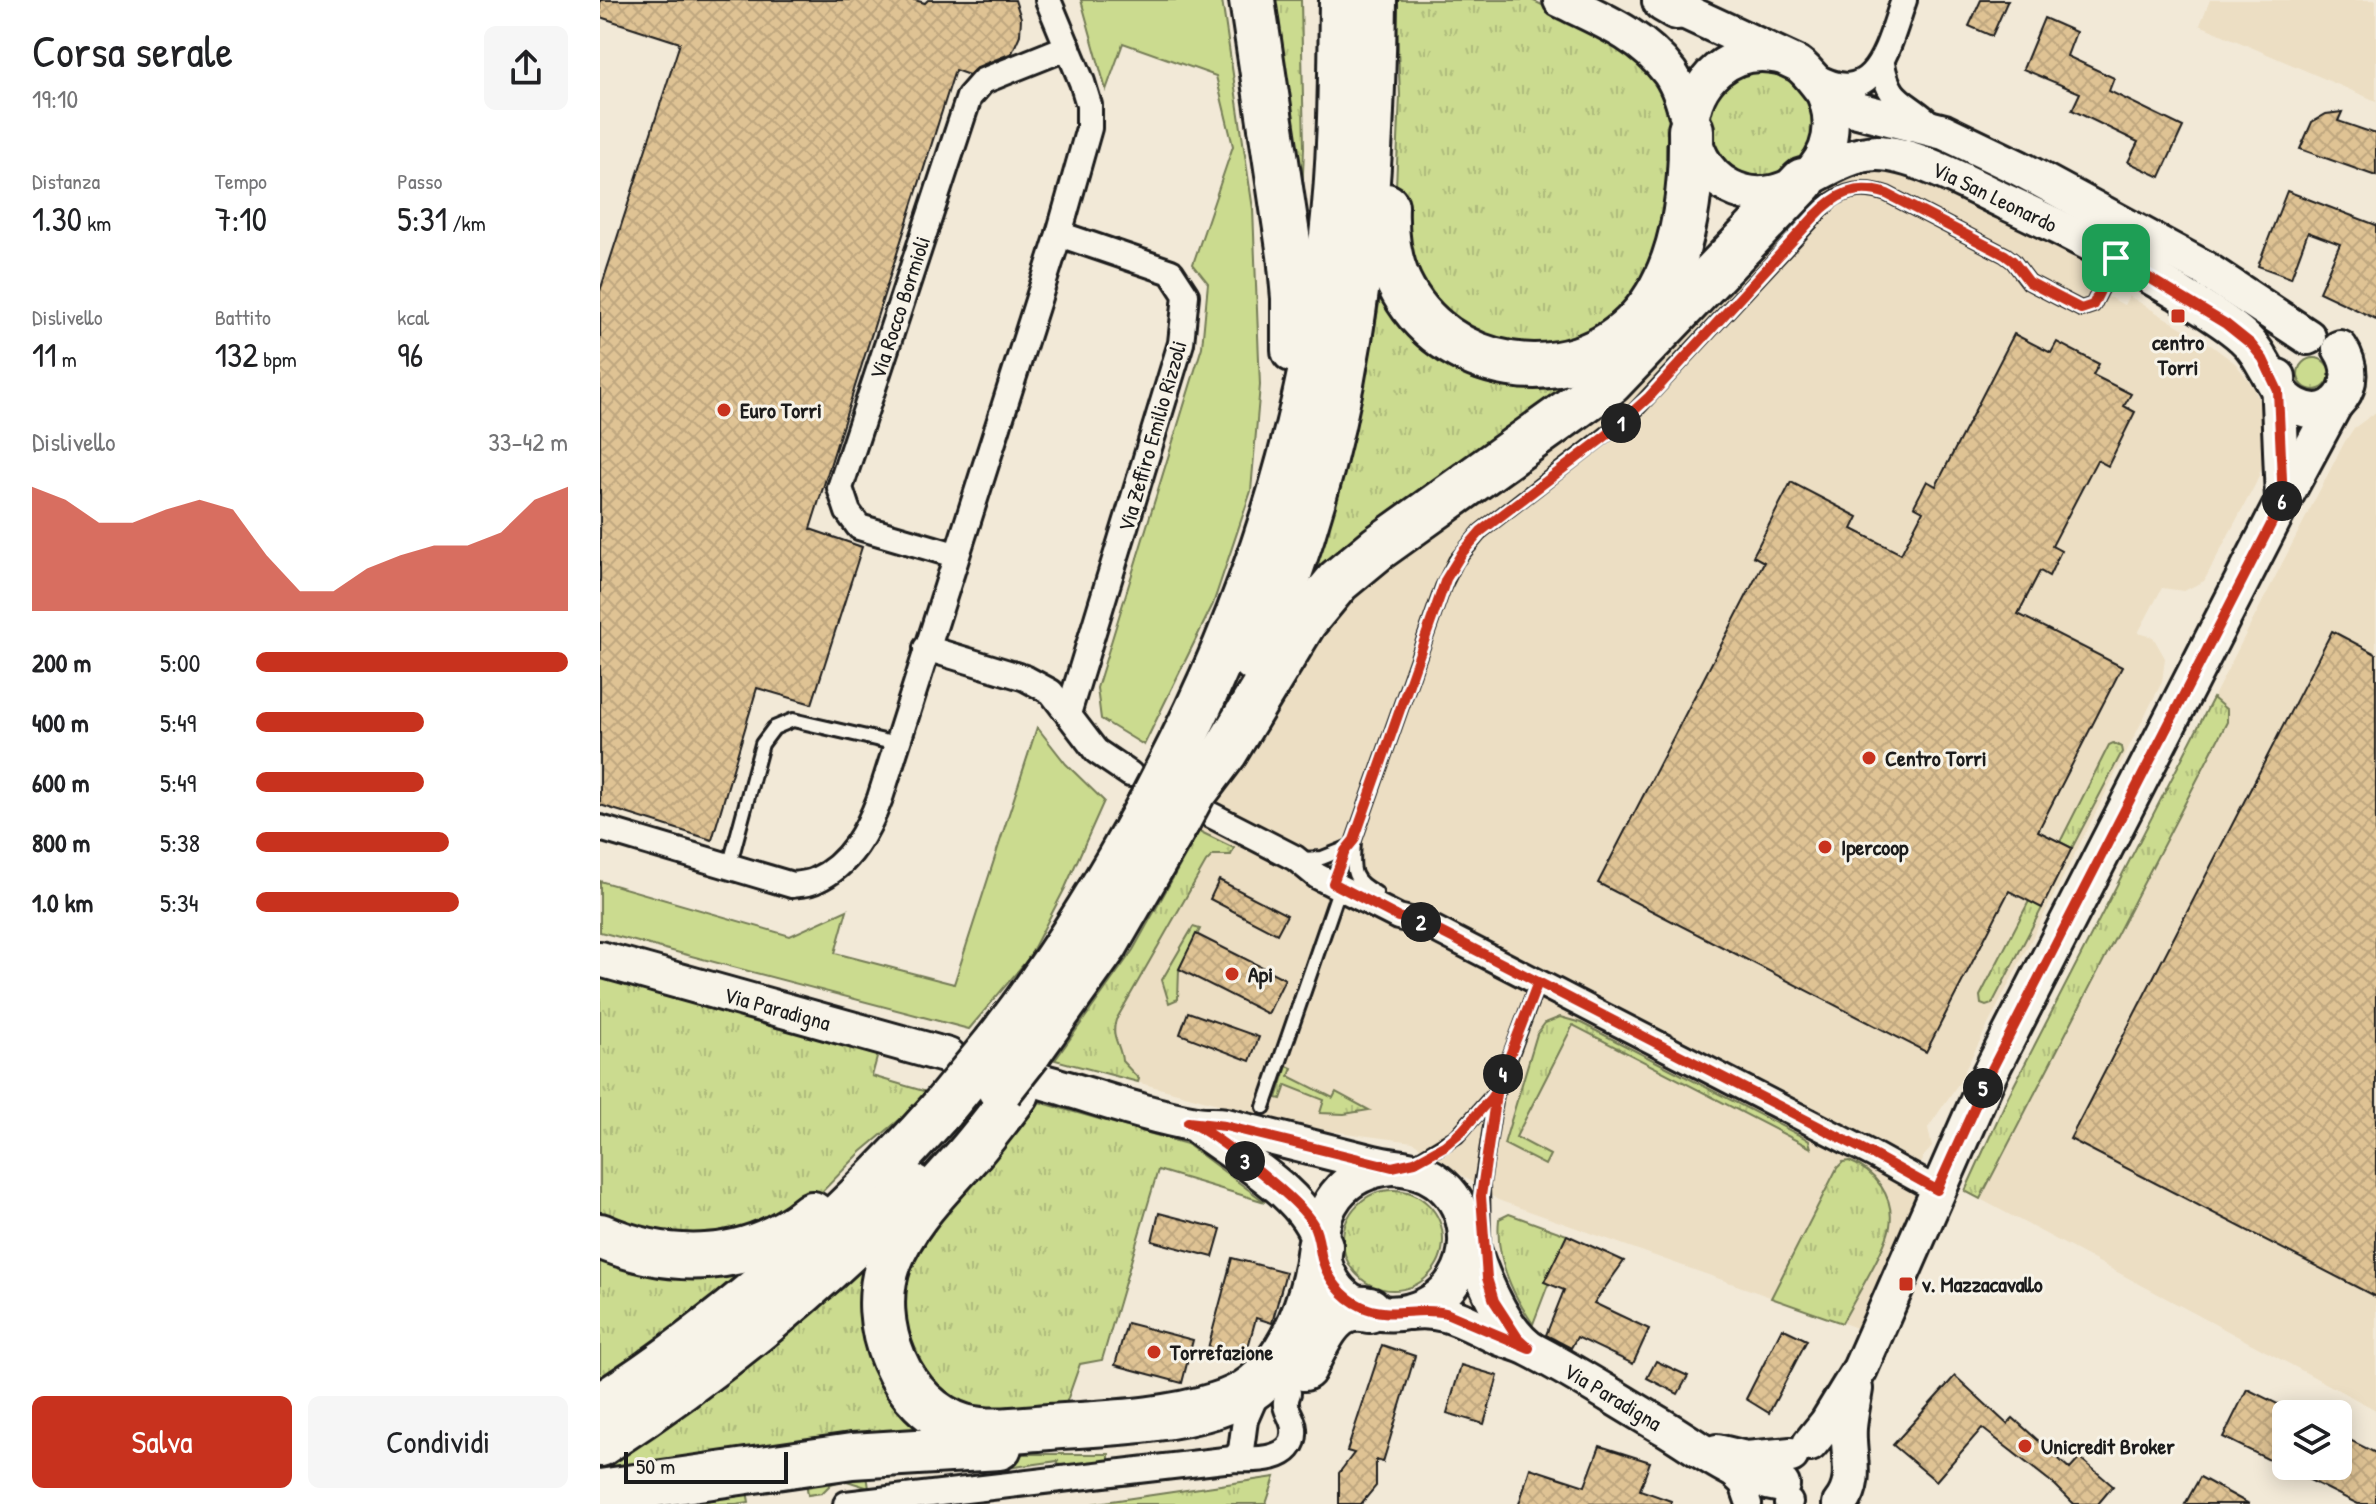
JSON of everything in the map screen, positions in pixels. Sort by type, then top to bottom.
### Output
[{"type":"highway","points":[[1252,0],[1287,229],[1295,319],[1288,411],[1267,539]]},
{"type":"highway","points":[[1342,0],[1337,188],[1323,305],[1301,420],[1267,539],[1223,654],[1176,798],[1119,923],[1022,1069],[917,1214],[889,1263],[882,1289],[883,1329],[902,1374],[922,1401],[946,1420],[977,1430],[1074,1425],[1171,1415],[1215,1406],[1279,1382],[1339,1313],[1351,1308],[1387,1311]]},
{"type":"highway","points":[[1374,0],[1389,46],[1385,214],[1390,259],[1402,288],[1421,316],[1441,333],[1475,353],[1518,366],[1560,365],[1603,349],[1639,320],[1662,286],[1678,249],[1687,198],[1691,130]]},
{"type":"highway","points":[[600,1444],[701,1375],[829,1269],[923,1176],[1022,1069],[1045,977],[1085,916],[1176,798],[1236,705],[1281,597],[1310,512],[1332,430],[1351,335],[1363,252],[1371,140],[1374,0]]},
{"type":"highway","points":[[1176,798],[1225,752],[1304,622],[1338,581],[1378,548],[1610,382],[1803,181]]},
{"type":"highway","points":[[600,1236],[645,1252],[679,1257],[721,1256],[761,1246],[804,1221],[941,1110],[1022,1069]]},
{"type":"highway","points":[[600,1406],[684,1347],[771,1278],[868,1188],[941,1110]]},
{"type":"highway","points":[[600,1492],[852,1456],[970,1448],[1169,1442],[1219,1435],[1236,1443],[1271,1410],[1298,1330],[1320,1246]]},
{"type":"street","points":[[600,828],[792,885],[816,881],[839,865],[859,844],[874,815],[897,744],[1059,234],[1089,128],[1089,105],[1048,0]]},
{"type":"street","name":"Via San Leonardo","points":[[1561,0],[1619,29],[1650,50],[1677,86],[1694,144],[1707,169],[1729,187],[1742,192],[1769,194],[1793,187],[1854,156],[1881,153],[1901,156],[2034,215],[2184,297],[2241,335],[2263,359],[2278,391]]},
{"type":"street","points":[[1806,74],[1836,86],[1853,86],[1870,76],[1882,64],[1904,0]]},
{"type":"street","name":"Via San Leonardo","points":[[1667,2],[1806,74],[1832,101],[1844,107],[1944,132],[2038,178],[2185,257],[2308,337],[2331,341],[2376,365]]},
{"type":"street","name":"Via Rocco Bormioli","points":[[955,555],[859,527],[848,512],[840,488],[969,97],[983,81],[1068,47]]},
{"type":"street","name":"Via San Leonardo","points":[[1691,130],[1701,89],[1719,68],[1745,55],[1759,54],[1806,74]]},
{"type":"street","points":[[1882,64],[1885,81],[1894,97],[1944,132]]},
{"type":"street","points":[[1803,181],[1820,163],[1830,140],[1831,115],[1806,74]]},
{"type":"street","name":"Via Zeffiro Emilio Rizzoli","points":[[1059,234],[1171,272],[1186,295],[1181,343],[1068,714]]},
{"type":"street","points":[[2283,501],[2278,365],[2289,346],[2308,337]]},
{"type":"street","points":[[1787,1485],[1860,1369],[1997,1059],[2283,501],[2339,399],[2350,370],[2340,348]]},
{"type":"street","points":[[2278,391],[2298,407],[2311,410],[2323,409],[2365,384],[2376,383]]},
{"type":"street","points":[[926,648],[1025,678],[1051,692],[1104,758],[1295,858],[1311,872],[1336,885],[1398,917],[1423,923],[1937,1190]]},
{"type":"street","name":"Via Paradigna","points":[[602,961],[948,1056]]},
{"type":"street","name":"Via Paradigna","points":[[1022,1069],[1188,1122],[1225,1126],[1392,1167],[1416,1170],[1437,1181],[1454,1200],[1491,1295],[1518,1338],[1529,1348]]},
{"type":"street","name":"Via Paradigna","points":[[1188,1122],[1238,1156],[1289,1198],[1312,1223],[1326,1270],[1339,1290],[1358,1305],[1387,1311],[1431,1310],[1446,1313],[1529,1348],[1697,1447],[1742,1484],[1749,1504]]},
{"type":"street","points":[[1320,1246],[1326,1211],[1339,1191],[1368,1171],[1392,1167]]},
{"type":"street","points":[[1387,1311],[1428,1305],[1454,1280],[1464,1258],[1464,1222]]},
{"type":"street","points":[[1852,1489],[1849,1430],[1860,1369]]},
{"type":"street","points":[[846,1504],[1236,1443]]},
{"type":"street","name":"Via Paradigna","points":[[1787,1485],[1828,1445],[1840,1452],[1852,1489]]},
{"type":"street","name":"Via Paradigna","points":[[1697,1447],[1746,1459],[1787,1485]]},
{"type":"street","name":"Via Paradigna","points":[[1724,1467],[1757,1481],[1787,1485]]},
{"type":"lane","points":[[1264,1107],[1336,885],[1443,587],[1462,553],[1488,525],[1632,414],[1834,198],[1855,190],[1887,194],[2005,255],[2029,282],[2081,309],[2093,305],[2116,258]]},
{"type":"lane","points":[[729,867],[762,744],[774,728],[793,720],[897,744]]},
{"type":"lane","points":[[1295,858],[1322,858],[1351,844]]},
{"type":"lane","points":[[1351,844],[1357,880],[1364,887],[1403,906],[1423,923]]},
{"type":"lane","points":[[1491,1295],[1483,1249],[1481,1196],[1497,1089],[1538,982]]},
{"type":"lane","points":[[1392,1167],[1415,1162],[1450,1141],[1497,1089]]},
{"type":"shaded area","points":[[2210,0],[2376,0],[2376,101],[2200,25]]},
{"type":"shaded area","points":[[1868,166],[1911,173],[2079,253],[2092,269],[2088,286],[2124,305],[2129,296],[2235,363],[2253,386],[2264,413],[2266,444],[2256,483],[2204,581],[2184,591],[2162,588],[2138,633],[2153,637],[2165,658],[2162,682],[1958,1084],[1928,1128],[1932,1147],[1922,1158],[1914,1199],[1857,1328],[1498,1200],[1413,1142],[1307,1128],[1055,1060],[1115,978],[1151,921],[1214,803],[1325,611],[1805,192]]},
{"type":"shaded area","points":[[2376,412],[2376,1410],[1965,1191],[2008,1097],[2344,443],[2354,428]]},
{"type":"green space","points":[[1081,0],[1222,0],[1253,209],[1260,385],[1251,491],[1213,604],[1144,745],[1101,719],[1097,688],[1202,347],[1208,283],[1193,264],[1233,146],[1216,76],[1123,43],[1106,90]]},
{"type":"green space","points":[[1274,0],[1301,0],[1304,148],[1301,225]]},
{"type":"green space","points":[[1396,0],[1532,0],[1591,29],[1629,54],[1655,83],[1670,114],[1674,143],[1666,144],[1666,158],[1675,159],[1664,259],[1591,341],[1502,349],[1424,299],[1395,210],[1400,95]]},
{"type":"green space","points":[[1746,70],[1782,72],[1810,96],[1817,133],[1798,166],[1763,180],[1739,175],[1718,159],[1706,125],[1717,91]]},
{"type":"green space","points":[[1382,284],[1426,334],[1618,354],[1310,584],[1352,435]]},
{"type":"green space","points":[[2314,358],[2325,363],[2330,374],[2325,385],[2314,390],[2303,385],[2298,374],[2303,363]]},
{"type":"green space","points":[[2213,698],[2227,710],[2227,722],[1980,1199],[1965,1191],[2008,1097]]},
{"type":"green space","points":[[1037,727],[1066,764],[1104,801],[1065,888],[1028,959],[969,1029],[600,932],[600,881],[790,936],[847,910],[835,953],[954,984]]},
{"type":"green space","points":[[2113,743],[2121,747],[2122,752],[2072,848],[2060,842],[2109,745]]},
{"type":"green space","points":[[1199,831],[1234,848],[1231,855],[1213,855],[1206,862],[1116,1020],[1114,1031],[1122,1061],[1139,1079],[1138,1082],[1055,1060],[1133,950]]},
{"type":"green space","points":[[2029,901],[2042,908],[1992,1004],[1981,1004],[1980,996]]},
{"type":"green space","points":[[1193,927],[1200,929],[1179,969],[1178,999],[1169,1003],[1162,980]]},
{"type":"green space","points":[[600,978],[878,1054],[872,1076],[927,1092],[917,1105],[861,1152],[811,1203],[719,1246],[600,1225]]},
{"type":"green space","points":[[1560,1017],[1581,1023],[1803,1137],[1809,1141],[1811,1148],[1573,1025],[1516,1137],[1550,1155],[1545,1165],[1504,1144],[1537,1034],[1545,1023]]},
{"type":"green space","points":[[1287,1066],[1292,1068],[1289,1076],[1333,1098],[1336,1092],[1369,1110],[1344,1114],[1320,1113],[1324,1100],[1286,1085],[1281,1099],[1277,1098]]},
{"type":"green space","points":[[1032,1100],[1187,1144],[1265,1202],[1158,1170],[1102,1360],[1080,1364],[1063,1412],[984,1422],[913,1375],[896,1268]]},
{"type":"green space","points":[[1849,1161],[1875,1178],[1886,1195],[1891,1215],[1882,1248],[1842,1323],[1771,1298],[1837,1168]]},
{"type":"green space","points":[[1393,1190],[1412,1194],[1428,1205],[1439,1221],[1443,1240],[1439,1259],[1428,1275],[1412,1286],[1393,1290],[1374,1286],[1358,1275],[1347,1259],[1343,1240],[1347,1221],[1358,1205],[1374,1194]]},
{"type":"green space","points":[[1509,1214],[1567,1235],[1533,1324],[1512,1288],[1502,1261],[1499,1219]]},
{"type":"green space","points":[[600,1248],[740,1271],[740,1276],[725,1292],[600,1382]]},
{"type":"green space","points":[[872,1260],[925,1433],[600,1473],[740,1371]]},
{"type":"green space","points":[[1009,1454],[1109,1454],[1109,1463],[1059,1469],[1058,1461],[992,1470],[991,1461],[867,1475],[869,1488],[844,1480],[831,1484],[822,1493],[808,1495],[806,1482],[747,1491],[749,1502],[736,1504],[600,1504]]},
{"type":"green space","points":[[1275,1477],[1266,1504],[1091,1504]]},
{"type":"building","name":"Euro Torri","points":[[600,0],[915,0],[925,3],[928,0],[1015,0],[1021,18],[1020,35],[1012,53],[977,67],[969,75],[955,70],[810,529],[862,547],[812,704],[757,688],[712,840],[600,805],[600,291],[680,43],[600,17]]},
{"type":"building","points":[[1981,0],[2008,0],[1992,36],[1969,26]]},
{"type":"building","points":[[2044,18],[2076,32],[2067,56],[2114,78],[2109,91],[2183,127],[2160,177],[2128,162],[2138,142],[2072,110],[2080,93],[2023,69]]},
{"type":"building","points":[[2342,112],[2338,121],[2376,134],[2376,176],[2300,149],[2312,122],[2326,114]]},
{"type":"building","points":[[2287,191],[2376,225],[2376,319],[2319,292],[2340,244],[2308,232],[2291,278],[2258,266]]},
{"type":"building","name":"Centro Torri","points":[[2014,334],[2051,353],[2057,342],[2099,364],[2093,375],[2131,394],[2124,406],[2135,412],[2108,466],[2097,460],[2052,546],[2061,551],[2049,576],[2040,571],[2018,614],[2122,667],[2038,831],[2072,848],[2042,908],[2009,891],[1926,1052],[1598,883],[1764,562],[1753,556],[1791,482],[1858,517],[1852,529],[1901,554],[1923,511],[1914,506],[1927,481],[1936,486]]},
{"type":"building","points":[[2332,631],[2376,654],[2376,1297],[2070,1139]]},
{"type":"building","points":[[1219,880],[1287,915],[1277,934],[1210,899]]},
{"type":"building","name":"Api","points":[[1196,934],[1285,979],[1268,1014],[1179,969]]},
{"type":"building","points":[[1188,1012],[1259,1037],[1250,1061],[1180,1034]]},
{"type":"building","points":[[1159,1213],[1221,1229],[1213,1257],[1152,1241]]},
{"type":"building","points":[[1567,1235],[1624,1261],[1594,1303],[1649,1329],[1633,1364],[1577,1337],[1571,1348],[1546,1335],[1564,1290],[1544,1282]]},
{"type":"building","points":[[1232,1258],[1286,1272],[1272,1323],[1256,1318],[1245,1358],[1208,1348]]},
{"type":"building","name":"Torrefazione","points":[[1127,1323],[1193,1340],[1182,1383],[1115,1365]]},
{"type":"building","points":[[1782,1328],[1807,1340],[1769,1413],[1746,1399]]},
{"type":"building","points":[[1382,1345],[1415,1356],[1383,1462],[1376,1460],[1376,1486],[1361,1504],[1339,1504],[1339,1473],[1354,1453],[1347,1451]]},
{"type":"building","points":[[1656,1361],[1688,1376],[1678,1394],[1647,1378]]},
{"type":"building","points":[[1461,1365],[1498,1376],[1484,1424],[1447,1413]]},
{"type":"building","points":[[1955,1376],[2007,1424],[2013,1418],[2070,1469],[2080,1458],[2113,1486],[2098,1504],[2074,1504],[2055,1485],[1982,1428],[1936,1481],[1893,1445]]},
{"type":"building","points":[[2247,1389],[2272,1401],[2272,1461],[2223,1437]]},
{"type":"building","points":[[2352,1441],[2376,1453],[2376,1504],[2358,1504],[2310,1480],[2352,1480]]},
{"type":"building","points":[[1600,1446],[1650,1462],[1640,1490],[1671,1501],[1671,1504],[1519,1504],[1530,1468],[1585,1486]]},
{"type":"building","points":[[2200,1477],[2249,1504],[2185,1504]]},
{"type":"place","name":"centro Torri","points":[[2178,316]]},
{"type":"place","name":"Euro Torri","points":[[724,410]]},
{"type":"place","name":"Centro Torri","points":[[1869,758]]},
{"type":"place","name":"Ipercoop","points":[[1825,847]]},
{"type":"place","name":"Api","points":[[1232,974]]},
{"type":"place","name":"v. Mazzacavallo","points":[[1906,1284]]},
{"type":"place","name":"Torrefazione","points":[[1154,1352]]},
{"type":"place","name":"Unicredit Broker","points":[[2025,1446]]},
{"type":"route","points":[[2116,258],[2093,305],[2081,309],[2029,282],[2005,255],[1887,194],[1866,189],[1844,192],[1815,216],[1632,414],[1488,525],[1456,561],[1446,579],[1354,840],[1345,851],[1333,883],[1398,917],[1423,923],[1538,982],[1523,1016],[1497,1089],[1450,1141],[1415,1162],[1392,1167],[1225,1126],[1188,1122],[1238,1156],[1307,1216],[1319,1238],[1326,1270],[1348,1298],[1369,1310],[1393,1314],[1431,1310],[1446,1313],[1529,1348],[1518,1338],[1489,1290],[1483,1249],[1481,1196],[1496,1094],[1538,982],[1937,1190],[1990,1073],[2283,501],[2278,391],[2263,359],[2251,344],[2226,324],[2116,258]]}]
